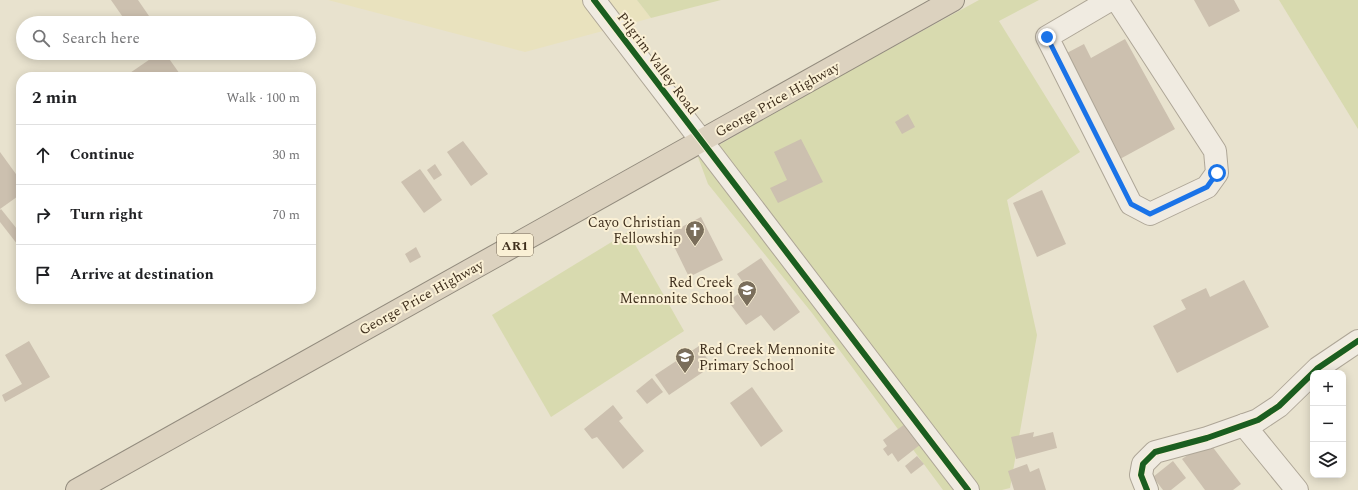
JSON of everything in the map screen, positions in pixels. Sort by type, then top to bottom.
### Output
[{"type":"highway","name":"George Price Highway","points":[[77,490],[953,0]]},
{"type":"street","name":"Pilgrim Valley Road","points":[[594,0],[968,490]]},
{"type":"street","points":[[1110,0],[1047,37],[1131,204],[1150,214],[1207,187],[1217,173],[1215,151],[1117,0]]},
{"type":"street","points":[[1147,490],[1141,475],[1143,464],[1155,452],[1207,438],[1258,420],[1279,406],[1318,368],[1358,341]]},
{"type":"street","points":[[1244,425],[1297,490]]},
{"type":"shaded area","points":[[328,0],[637,0],[651,18],[525,52]]},
{"type":"green space","points":[[637,0],[721,0],[651,18]]},
{"type":"green space","points":[[979,0],[1039,0],[999,21],[1080,152],[1007,200],[1037,335],[1010,488],[1002,490],[943,490],[812,313],[708,184],[698,157],[822,86]]},
{"type":"green space","points":[[1279,0],[1358,0],[1358,129]]},
{"type":"green space","points":[[628,232],[684,331],[551,417],[492,315]]},
{"type":"building","points":[[111,0],[138,0],[149,16],[122,16]]},
{"type":"building","points":[[1194,0],[1234,0],[1240,11],[1209,27]]},
{"type":"building","points":[[1125,39],[1175,129],[1120,159],[1063,55],[1084,44],[1091,58]]},
{"type":"building","points":[[149,60],[170,60],[178,72],[131,72]]},
{"type":"building","points":[[908,114],[915,127],[902,134],[895,122]]},
{"type":"building","points":[[801,139],[823,182],[778,203],[770,188],[787,180],[774,152]]},
{"type":"building","points":[[463,141],[488,174],[471,186],[447,152]]},
{"type":"building","points":[[0,152],[16,174],[16,198],[0,209]]},
{"type":"building","points":[[435,164],[442,175],[434,180],[427,170]]},
{"type":"building","points":[[420,169],[442,200],[424,213],[401,182]]},
{"type":"building","points":[[1042,190],[1066,244],[1037,257],[1013,203]]},
{"type":"building","points":[[1,209],[16,228],[16,243],[0,222]]},
{"type":"building","name":"Cayo Christian Fellowship","points":[[701,217],[723,260],[689,277],[668,234]]},
{"type":"building","points":[[416,247],[421,257],[410,263],[405,254]]},
{"type":"building","points":[[761,258],[800,312],[774,331],[761,315],[746,325],[728,301],[747,288],[737,274]]},
{"type":"building","points":[[1244,280],[1269,327],[1177,373],[1153,326],[1186,309],[1181,300],[1206,288],[1210,297]]},
{"type":"building","points":[[29,341],[50,377],[5,402],[2,395],[22,384],[5,355]]},
{"type":"building","points":[[699,346],[712,366],[669,395],[655,375]]},
{"type":"building","points":[[652,378],[663,392],[647,404],[636,391]]},
{"type":"building","points":[[752,387],[783,431],[761,447],[730,403]]},
{"type":"building","points":[[613,405],[623,418],[619,421],[644,451],[623,469],[597,437],[592,439],[584,429]]},
{"type":"building","points":[[905,424],[921,444],[898,462],[892,453],[888,456],[883,449],[887,446],[883,440]]},
{"type":"building","points":[[1034,432],[1033,437],[1053,432],[1057,448],[1016,459],[1011,437]]},
{"type":"building","points":[[1208,441],[1241,484],[1233,490],[1205,490],[1182,459]]},
{"type":"building","points":[[917,456],[924,464],[911,474],[905,466]]},
{"type":"building","points":[[1173,461],[1186,478],[1171,490],[1163,490],[1153,477]]},
{"type":"building","points":[[1027,464],[1030,472],[1039,468],[1046,490],[1014,490],[1008,471]]},
{"type":"cycle path","points":[[594,0],[968,490]]},
{"type":"cycle path","points":[[1147,490],[1141,475],[1143,464],[1155,452],[1207,438],[1258,420],[1279,406],[1318,368],[1358,341]]},
{"type":"place","name":"Cayo Christian Fellowship","points":[[695,247]]},
{"type":"place","name":"Red Creek Mennonite School","points":[[747,307]]},
{"type":"place","name":"Red Creek Mennonite Primary School","points":[[685,374]]},
{"type":"route","points":[[1047,37],[1131,204],[1150,214],[1207,187],[1217,173]]}]
